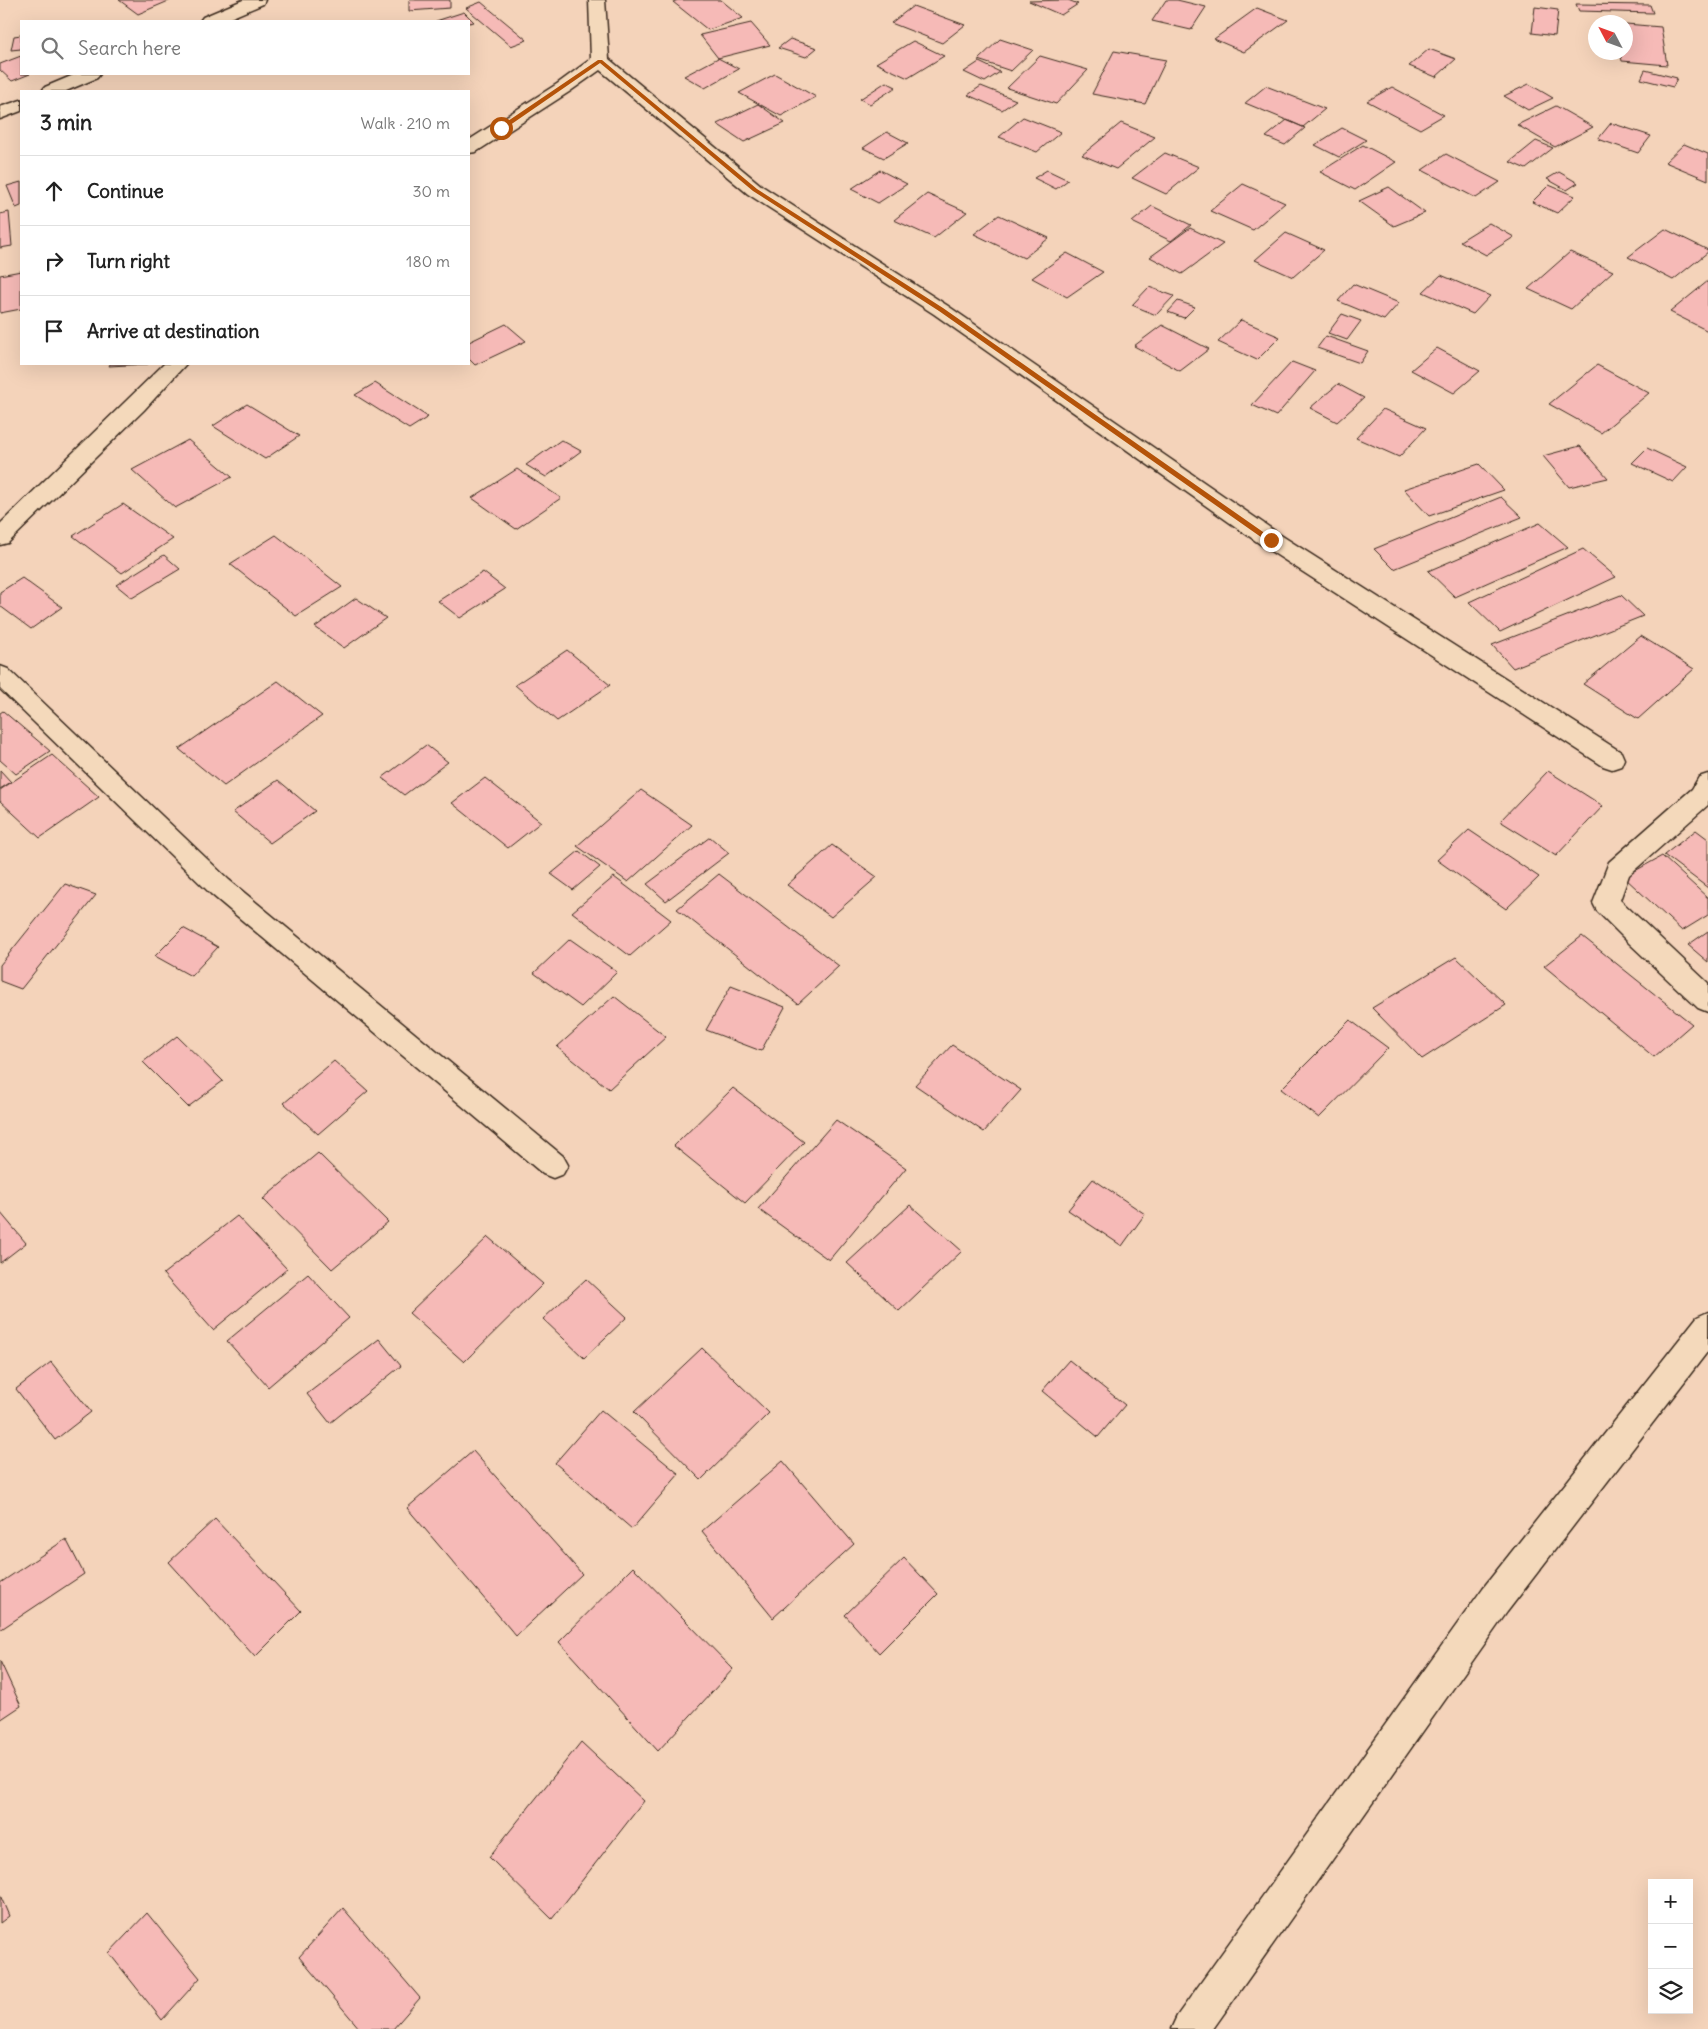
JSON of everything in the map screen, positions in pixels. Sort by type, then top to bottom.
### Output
[{"type":"street","points":[[211,20],[257,0]]},
{"type":"street","points":[[597,0],[600,61],[755,190],[941,310],[1271,540],[1612,759]]},
{"type":"street","points":[[470,147],[563,88],[600,61]]},
{"type":"street","points":[[53,90],[89,75]]},
{"type":"street","points":[[0,114],[20,105]]},
{"type":"street","points":[[0,537],[137,405],[175,365]]},
{"type":"street","points":[[0,675],[220,887],[553,1165]]},
{"type":"street","points":[[1708,784],[1701,796],[1618,869],[1606,903],[1708,1000]]},
{"type":"street","points":[[1190,2029],[1495,1600],[1708,1327]]},
{"type":"building","points":[[119,0],[171,0],[138,14]]},
{"type":"building","points":[[409,0],[450,0],[450,8],[409,11]]},
{"type":"building","points":[[678,0],[721,0],[743,18],[708,30],[673,2]]},
{"type":"building","points":[[1068,0],[1078,4],[1061,15],[1029,1]]},
{"type":"building","points":[[1166,0],[1177,0],[1206,7],[1191,30],[1152,21]]},
{"type":"building","points":[[481,2],[527,40],[511,46],[466,8]]},
{"type":"building","points":[[1576,4],[1650,5],[1653,13],[1579,11]]},
{"type":"building","points":[[913,6],[965,25],[942,43],[891,23]]},
{"type":"building","points":[[1535,7],[1558,10],[1555,36],[1532,33]]},
{"type":"building","points":[[1257,8],[1288,20],[1244,52],[1214,39]]},
{"type":"building","points":[[464,12],[474,22],[470,23],[470,20],[439,20]]},
{"type":"building","points":[[751,23],[770,45],[718,58],[700,35]]},
{"type":"building","points":[[1633,25],[1661,27],[1667,65],[1622,61],[1633,60]]},
{"type":"building","points":[[20,35],[20,49],[11,50],[14,36]]},
{"type":"building","points":[[790,39],[817,48],[806,57],[778,48]]},
{"type":"building","points":[[1000,39],[1033,50],[1011,71],[978,60]]},
{"type":"building","points":[[913,41],[944,56],[908,78],[876,63]]},
{"type":"building","points":[[1429,49],[1456,59],[1436,77],[1409,66]]},
{"type":"building","points":[[1114,51],[1166,60],[1145,104],[1092,94]]},
{"type":"building","points":[[20,56],[20,75],[27,75],[12,81],[0,70],[0,64]]},
{"type":"building","points":[[1040,56],[1088,70],[1056,104],[1007,88]]},
{"type":"building","points":[[718,58],[739,69],[705,88],[684,76]]},
{"type":"building","points":[[979,62],[1000,72],[985,82],[964,72]]},
{"type":"building","points":[[1645,70],[1677,78],[1673,87],[1641,79]]},
{"type":"building","points":[[775,74],[816,97],[781,116],[739,93]]},
{"type":"building","points":[[886,82],[896,87],[870,104],[860,99]]},
{"type":"building","points":[[1529,84],[1553,98],[1528,110],[1504,96]]},
{"type":"building","points":[[981,86],[1016,100],[1002,110],[968,95]]},
{"type":"building","points":[[1266,86],[1325,109],[1303,127],[1245,103]]},
{"type":"building","points":[[1392,87],[1444,115],[1420,129],[1367,101]]},
{"type":"building","points":[[758,104],[785,123],[744,142],[717,124]]},
{"type":"building","points":[[1556,106],[1593,127],[1555,147],[1517,125]]},
{"type":"building","points":[[1023,117],[1061,132],[1037,152],[999,137]]},
{"type":"building","points":[[1287,120],[1305,128],[1285,145],[1266,137]]},
{"type":"building","points":[[1121,123],[1155,137],[1116,169],[1082,155]]},
{"type":"building","points":[[1611,123],[1651,136],[1638,153],[1598,139]]},
{"type":"building","points":[[1342,128],[1366,140],[1339,157],[1315,145]]},
{"type":"building","points":[[887,132],[908,143],[884,158],[863,148]]},
{"type":"building","points":[[1536,141],[1553,148],[1526,169],[1510,162]]},
{"type":"building","points":[[1684,144],[1708,154],[1708,180],[1665,162]]},
{"type":"building","points":[[1363,145],[1396,162],[1355,190],[1320,172]]},
{"type":"building","points":[[1165,153],[1199,167],[1166,194],[1132,178]]},
{"type":"building","points":[[1446,154],[1500,182],[1476,198],[1422,170]]},
{"type":"building","points":[[880,170],[907,184],[878,203],[851,189]]},
{"type":"building","points":[[1047,170],[1068,180],[1056,189],[1034,178]]},
{"type":"building","points":[[1559,172],[1578,183],[1567,190],[1547,179]]},
{"type":"building","points":[[20,182],[20,206],[16,208],[7,186]]},
{"type":"building","points":[[1243,184],[1285,203],[1253,230],[1210,211]]},
{"type":"building","points":[[1549,185],[1575,196],[1557,213],[1532,202]]},
{"type":"building","points":[[1389,187],[1425,213],[1394,226],[1359,201]]},
{"type":"building","points":[[927,194],[967,212],[934,238],[894,220]]},
{"type":"building","points":[[1152,206],[1191,225],[1171,241],[1132,222]]},
{"type":"building","points":[[9,212],[12,246],[0,248],[0,214]]},
{"type":"building","points":[[999,215],[1049,238],[1024,258],[974,234]]},
{"type":"building","points":[[1489,223],[1514,237],[1486,255],[1460,241]]},
{"type":"building","points":[[1190,228],[1223,244],[1182,274],[1150,257]]},
{"type":"building","points":[[1665,229],[1708,250],[1708,252],[1673,280],[1628,257]]},
{"type":"building","points":[[1286,233],[1324,250],[1293,277],[1255,260]]},
{"type":"building","points":[[1570,252],[1613,271],[1571,309],[1528,289]]},
{"type":"building","points":[[1067,253],[1103,272],[1067,297],[1032,278]]},
{"type":"building","points":[[20,271],[20,309],[0,313],[0,275]]},
{"type":"building","points":[[1441,275],[1490,296],[1473,314],[1423,292]]},
{"type":"building","points":[[1708,281],[1708,331],[1670,312]]},
{"type":"building","points":[[1353,284],[1399,303],[1384,320],[1338,301]]},
{"type":"building","points":[[1149,287],[1174,296],[1156,315],[1132,305]]},
{"type":"building","points":[[1178,301],[1195,307],[1184,318],[1168,312]]},
{"type":"building","points":[[1342,314],[1361,321],[1347,340],[1328,333]]},
{"type":"building","points":[[1241,320],[1280,337],[1257,360],[1218,342]]},
{"type":"building","points":[[506,324],[526,341],[475,365],[470,360],[470,342]]},
{"type":"building","points":[[1162,325],[1209,349],[1180,371],[1134,346]]},
{"type":"building","points":[[1326,336],[1368,351],[1360,363],[1317,348]]},
{"type":"building","points":[[1437,348],[1480,371],[1454,393],[1411,370]]},
{"type":"building","points":[[1292,362],[1315,371],[1276,416],[1252,405]]},
{"type":"building","points":[[1597,365],[1649,393],[1601,433],[1549,404]]},
{"type":"building","points":[[375,383],[428,417],[409,429],[355,395]]},
{"type":"building","points":[[1338,384],[1364,398],[1337,422],[1310,408]]},
{"type":"building","points":[[247,404],[299,436],[265,459],[213,426]]},
{"type":"building","points":[[1383,409],[1426,428],[1399,457],[1356,438]]},
{"type":"building","points":[[188,440],[232,477],[175,508],[132,470]]},
{"type":"building","points":[[561,440],[581,451],[546,477],[526,465]]},
{"type":"building","points":[[1580,446],[1608,478],[1569,487],[1543,456]]},
{"type":"building","points":[[1647,448],[1687,467],[1673,482],[1632,463]]},
{"type":"building","points":[[1479,464],[1504,490],[1429,516],[1404,489]]},
{"type":"building","points":[[517,469],[561,498],[516,529],[472,498]]},
{"type":"building","points":[[1501,497],[1522,517],[1394,569],[1374,549]]},
{"type":"building","points":[[123,504],[173,539],[122,573],[73,536]]},
{"type":"building","points":[[1540,523],[1568,547],[1455,597],[1428,571]]},
{"type":"building","points":[[276,535],[342,587],[296,616],[230,564]]},
{"type":"building","points":[[1583,549],[1616,577],[1500,632],[1469,602]]},
{"type":"building","points":[[164,555],[180,569],[132,598],[116,585]]},
{"type":"building","points":[[483,572],[505,589],[460,618],[438,601]]},
{"type":"building","points":[[22,578],[62,607],[31,629],[0,606],[0,592]]},
{"type":"building","points":[[1621,595],[1643,616],[1513,668],[1492,645]]},
{"type":"building","points":[[356,598],[386,618],[344,648],[315,627]]},
{"type":"building","points":[[1641,636],[1694,669],[1638,719],[1583,684]]},
{"type":"building","points":[[567,650],[610,685],[557,721],[515,685]]},
{"type":"building","points":[[278,681],[322,716],[224,786],[179,749]]},
{"type":"building","points":[[3,711],[50,751],[16,774],[0,760],[0,713]]},
{"type":"building","points":[[426,745],[448,762],[404,795],[382,778]]},
{"type":"building","points":[[52,755],[99,797],[40,838],[0,801],[0,790]]},
{"type":"building","points":[[0,770],[11,782],[0,789]]},
{"type":"building","points":[[1548,771],[1603,806],[1556,856],[1500,821]]},
{"type":"building","points":[[485,778],[541,822],[508,848],[452,803]]},
{"type":"building","points":[[278,780],[315,811],[270,843],[233,812]]},
{"type":"building","points":[[641,790],[692,825],[628,882],[577,846]]},
{"type":"building","points":[[1469,830],[1539,877],[1506,909],[1437,860]]},
{"type":"building","points":[[1696,830],[1708,839],[1708,888],[1664,855]]},
{"type":"building","points":[[710,837],[729,853],[666,901],[647,884]]},
{"type":"building","points":[[832,845],[877,877],[831,917],[787,885]]},
{"type":"building","points":[[579,851],[600,867],[573,890],[551,874]]},
{"type":"building","points":[[1662,856],[1708,898],[1708,915],[1682,931],[1624,877]]},
{"type":"building","points":[[719,874],[839,966],[798,1004],[677,909]]},
{"type":"building","points":[[614,877],[671,920],[630,956],[572,912]]},
{"type":"building","points":[[65,884],[96,895],[21,989],[0,981],[0,965]]},
{"type":"building","points":[[183,928],[218,947],[191,976],[155,956]]},
{"type":"building","points":[[1708,931],[1708,962],[1688,945]]},
{"type":"building","points":[[1582,936],[1692,1024],[1654,1057],[1544,966]]},
{"type":"building","points":[[570,939],[617,972],[581,1007],[534,973]]},
{"type":"building","points":[[1456,957],[1506,1005],[1422,1059],[1372,1008]]},
{"type":"building","points":[[731,986],[785,1007],[761,1051],[706,1030]]},
{"type":"building","points":[[614,996],[666,1037],[609,1089],[557,1047]]},
{"type":"building","points":[[1350,1020],[1388,1048],[1319,1118],[1281,1089]]},
{"type":"building","points":[[177,1036],[223,1081],[188,1107],[143,1062]]},
{"type":"building","points":[[952,1045],[1021,1090],[984,1132],[915,1085]]},
{"type":"building","points":[[334,1061],[368,1091],[318,1134],[284,1103]]},
{"type":"building","points":[[733,1088],[804,1142],[745,1203],[674,1146]]},
{"type":"building","points":[[836,1120],[906,1168],[829,1260],[758,1209]]},
{"type":"building","points":[[318,1153],[388,1222],[332,1269],[263,1199]]},
{"type":"building","points":[[1093,1179],[1145,1214],[1122,1246],[1068,1210]]},
{"type":"building","points":[[910,1205],[962,1251],[899,1311],[847,1263]]},
{"type":"building","points":[[0,1212],[26,1243],[0,1263]]},
{"type":"building","points":[[237,1216],[287,1269],[213,1330],[163,1274]]},
{"type":"building","points":[[488,1237],[543,1284],[464,1362],[409,1313]]},
{"type":"building","points":[[308,1274],[349,1318],[268,1387],[227,1341]]},
{"type":"building","points":[[586,1279],[627,1317],[584,1358],[543,1319]]},
{"type":"building","points":[[379,1339],[401,1366],[330,1423],[307,1394]]},
{"type":"building","points":[[702,1348],[769,1413],[701,1480],[634,1412]]},
{"type":"building","points":[[1069,1360],[1125,1405],[1098,1437],[1042,1391]]},
{"type":"building","points":[[51,1362],[91,1412],[55,1440],[16,1389]]},
{"type":"building","points":[[601,1410],[679,1474],[632,1529],[555,1463]]},
{"type":"building","points":[[473,1451],[582,1574],[516,1636],[407,1508]]},
{"type":"building","points":[[783,1461],[854,1544],[773,1618],[702,1531]]},
{"type":"building","points":[[215,1519],[301,1611],[255,1657],[169,1562]]},
{"type":"building","points":[[66,1539],[84,1574],[0,1630],[0,1583]]},
{"type":"building","points":[[904,1558],[938,1594],[879,1653],[845,1615]]},
{"type":"building","points":[[633,1567],[733,1669],[658,1751],[559,1642]]},
{"type":"building","points":[[0,1661],[21,1706],[0,1720]]},
{"type":"building","points":[[581,1742],[644,1801],[552,1919],[489,1857]]},
{"type":"building","points":[[0,1895],[9,1916],[0,1923]]},
{"type":"building","points":[[343,1908],[420,1998],[393,2029],[360,2029],[299,1957]]},
{"type":"building","points":[[147,1913],[200,1978],[162,2020],[109,1953]]},
{"type":"route","points":[[501,128],[563,88],[600,61],[755,190],[941,310],[1099,422],[1271,540]]}]
